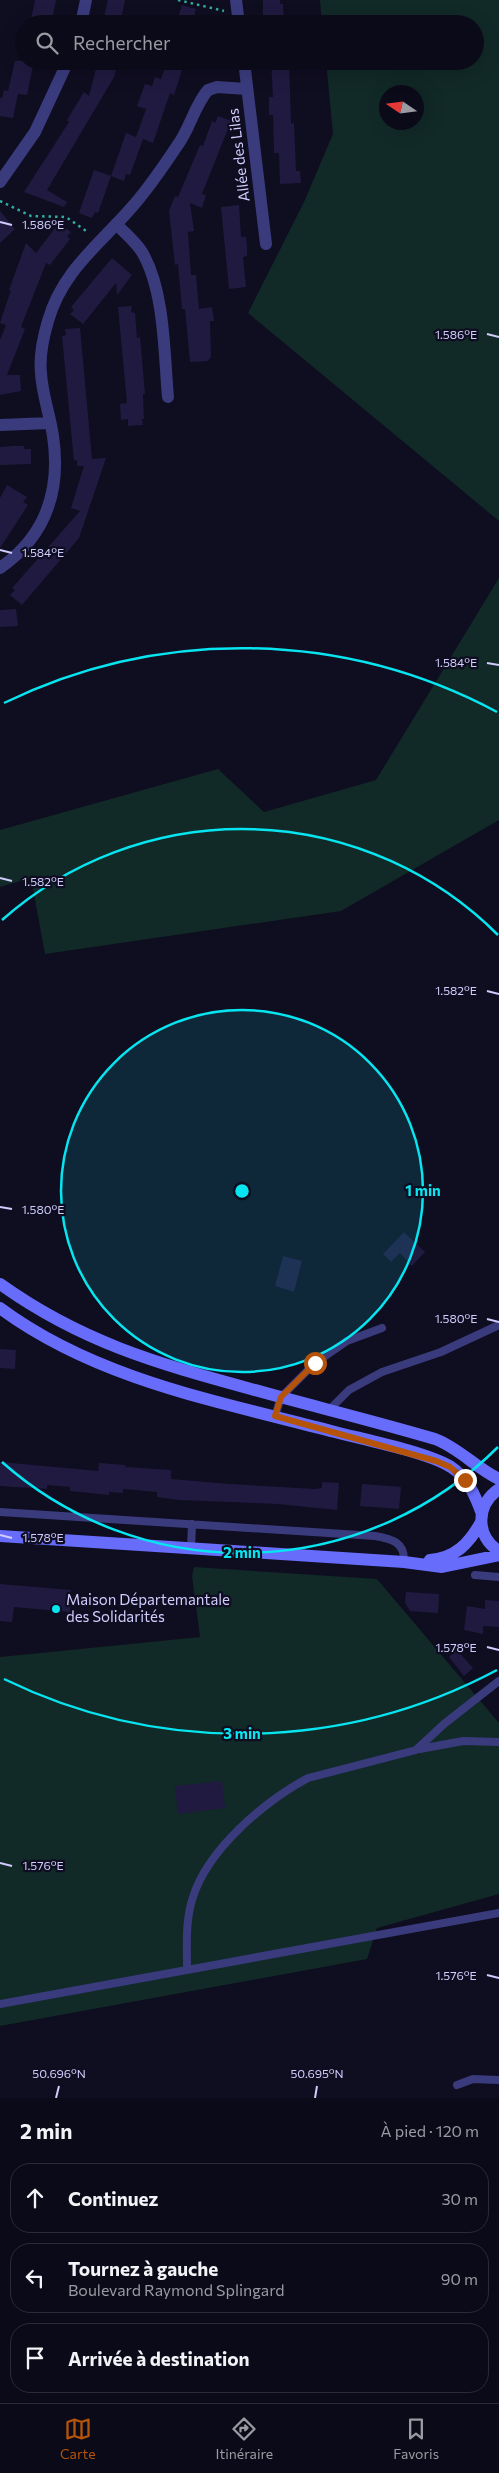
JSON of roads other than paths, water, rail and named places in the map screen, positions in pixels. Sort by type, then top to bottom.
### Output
[{"type":"main road","points":[[0,1284],[63,1323],[116,1349],[168,1366],[440,1440],[499,1478]]},
{"type":"main road","points":[[0,1308],[60,1345],[110,1368],[146,1381],[387,1446],[446,1465],[468,1484],[487,1540],[499,1551]]},
{"type":"main road","points":[[404,1562],[434,1560],[450,1556],[466,1544],[481,1518],[489,1497],[499,1489]]},
{"type":"main road","points":[[0,1536],[404,1562],[442,1567],[499,1555]]},
{"type":"street","points":[[83,15],[86,0]]},
{"type":"street","points":[[0,182],[35,132],[64,70]]},
{"type":"street","name":"Allée des Lilas","points":[[245,70],[266,244]]},
{"type":"street","points":[[0,568],[27,543],[48,509],[54,491],[56,466],[41,373],[42,346],[54,302],[65,280],[139,199],[180,144],[208,90],[217,87],[247,90]]},
{"type":"street","points":[[116,224],[139,248],[151,275],[159,306],[168,397]]},
{"type":"street","points":[[0,425],[50,423]]},
{"type":"lane","points":[[329,1410],[349,1390],[382,1372],[440,1352],[499,1325]]},
{"type":"lane","points":[[275,1416],[281,1397],[315,1363],[347,1341],[382,1328]]},
{"type":"lane","points":[[0,1512],[380,1537],[392,1540],[401,1547],[404,1551],[404,1562]]},
{"type":"lane","points":[[191,1548],[192,1524]]},
{"type":"lane","points":[[475,1576],[499,1577]]},
{"type":"lane","points":[[416,1750],[444,1724],[499,1681]]},
{"type":"lane","points":[[187,1970],[187,1929],[193,1896],[209,1865],[233,1836],[278,1798],[308,1778],[416,1750],[448,1743],[480,1740],[499,1742]]},
{"type":"lane","points":[[0,2004],[499,1913]]},
{"type":"lane","points":[[457,2086],[473,2079],[499,2080]]},
{"type":"place","name":"Maison Départemantale des Solidarités","points":[[56,1609]]}]
